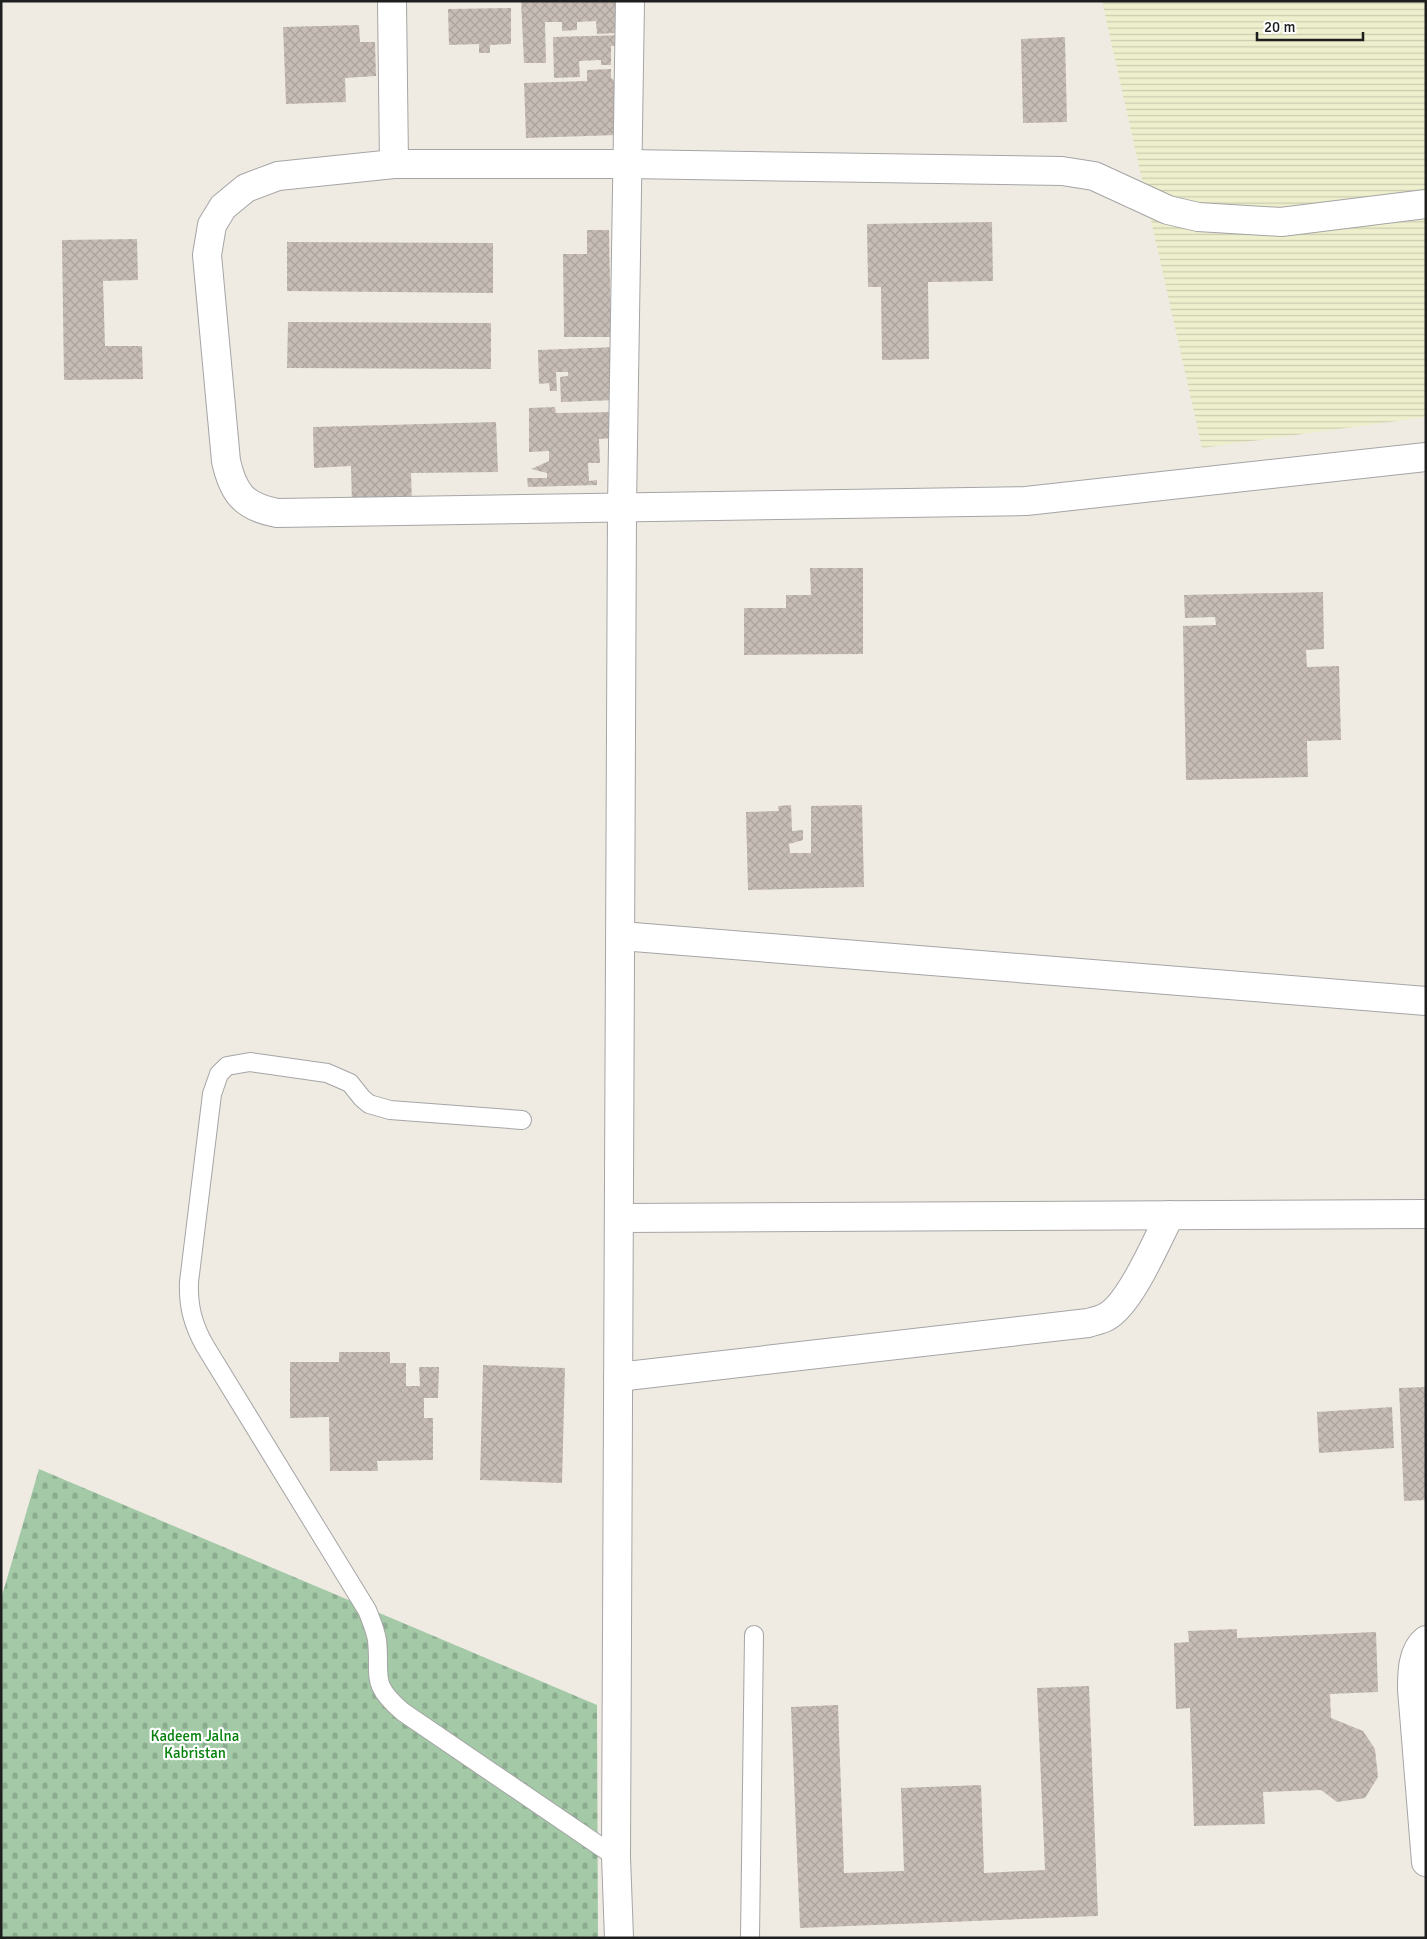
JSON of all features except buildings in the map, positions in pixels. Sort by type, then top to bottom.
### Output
[{"type":"street","points":[[392,1],[394,164]]},
{"type":"street","points":[[619,1938],[616,1857],[622,507],[630,1]]},
{"type":"street","points":[[1426,204],[1280,222],[1198,216],[1168,210],[1094,176],[1062,171],[628,164],[394,164],[278,176],[246,188],[223,207],[212,225],[208,255],[208,273],[228,474],[236,490],[249,505],[277,513],[1026,501],[1426,457]]},
{"type":"street","points":[[621,936],[1426,1001]]},
{"type":"street","points":[[620,1218],[1426,1214]]},
{"type":"street","points":[[618,1377],[1088,1323],[1106,1317],[1119,1307],[1130,1291],[1170,1215]]},
{"type":"street","points":[[1426,1640],[1420,1645],[1412,1668],[1412,1689],[1426,1862]]},
{"type":"lane","points":[[522,1120],[390,1110],[369,1104],[350,1083],[327,1073],[250,1062],[227,1066],[219,1074],[212,1094],[188,1282],[189,1304],[197,1332],[205,1346],[367,1610],[377,1641],[377,1675],[389,1700],[403,1712],[616,1857]]},
{"type":"lane","points":[[750,1938],[754,1634]]},
{"type":"green space","points":[[1102,1],[1426,1],[1426,417],[1202,448]]},
{"type":"green space","name":"Kadeem Jalna Kabristan","points":[[39,1469],[597,1705],[598,1938],[1,1938],[1,1599]]}]
